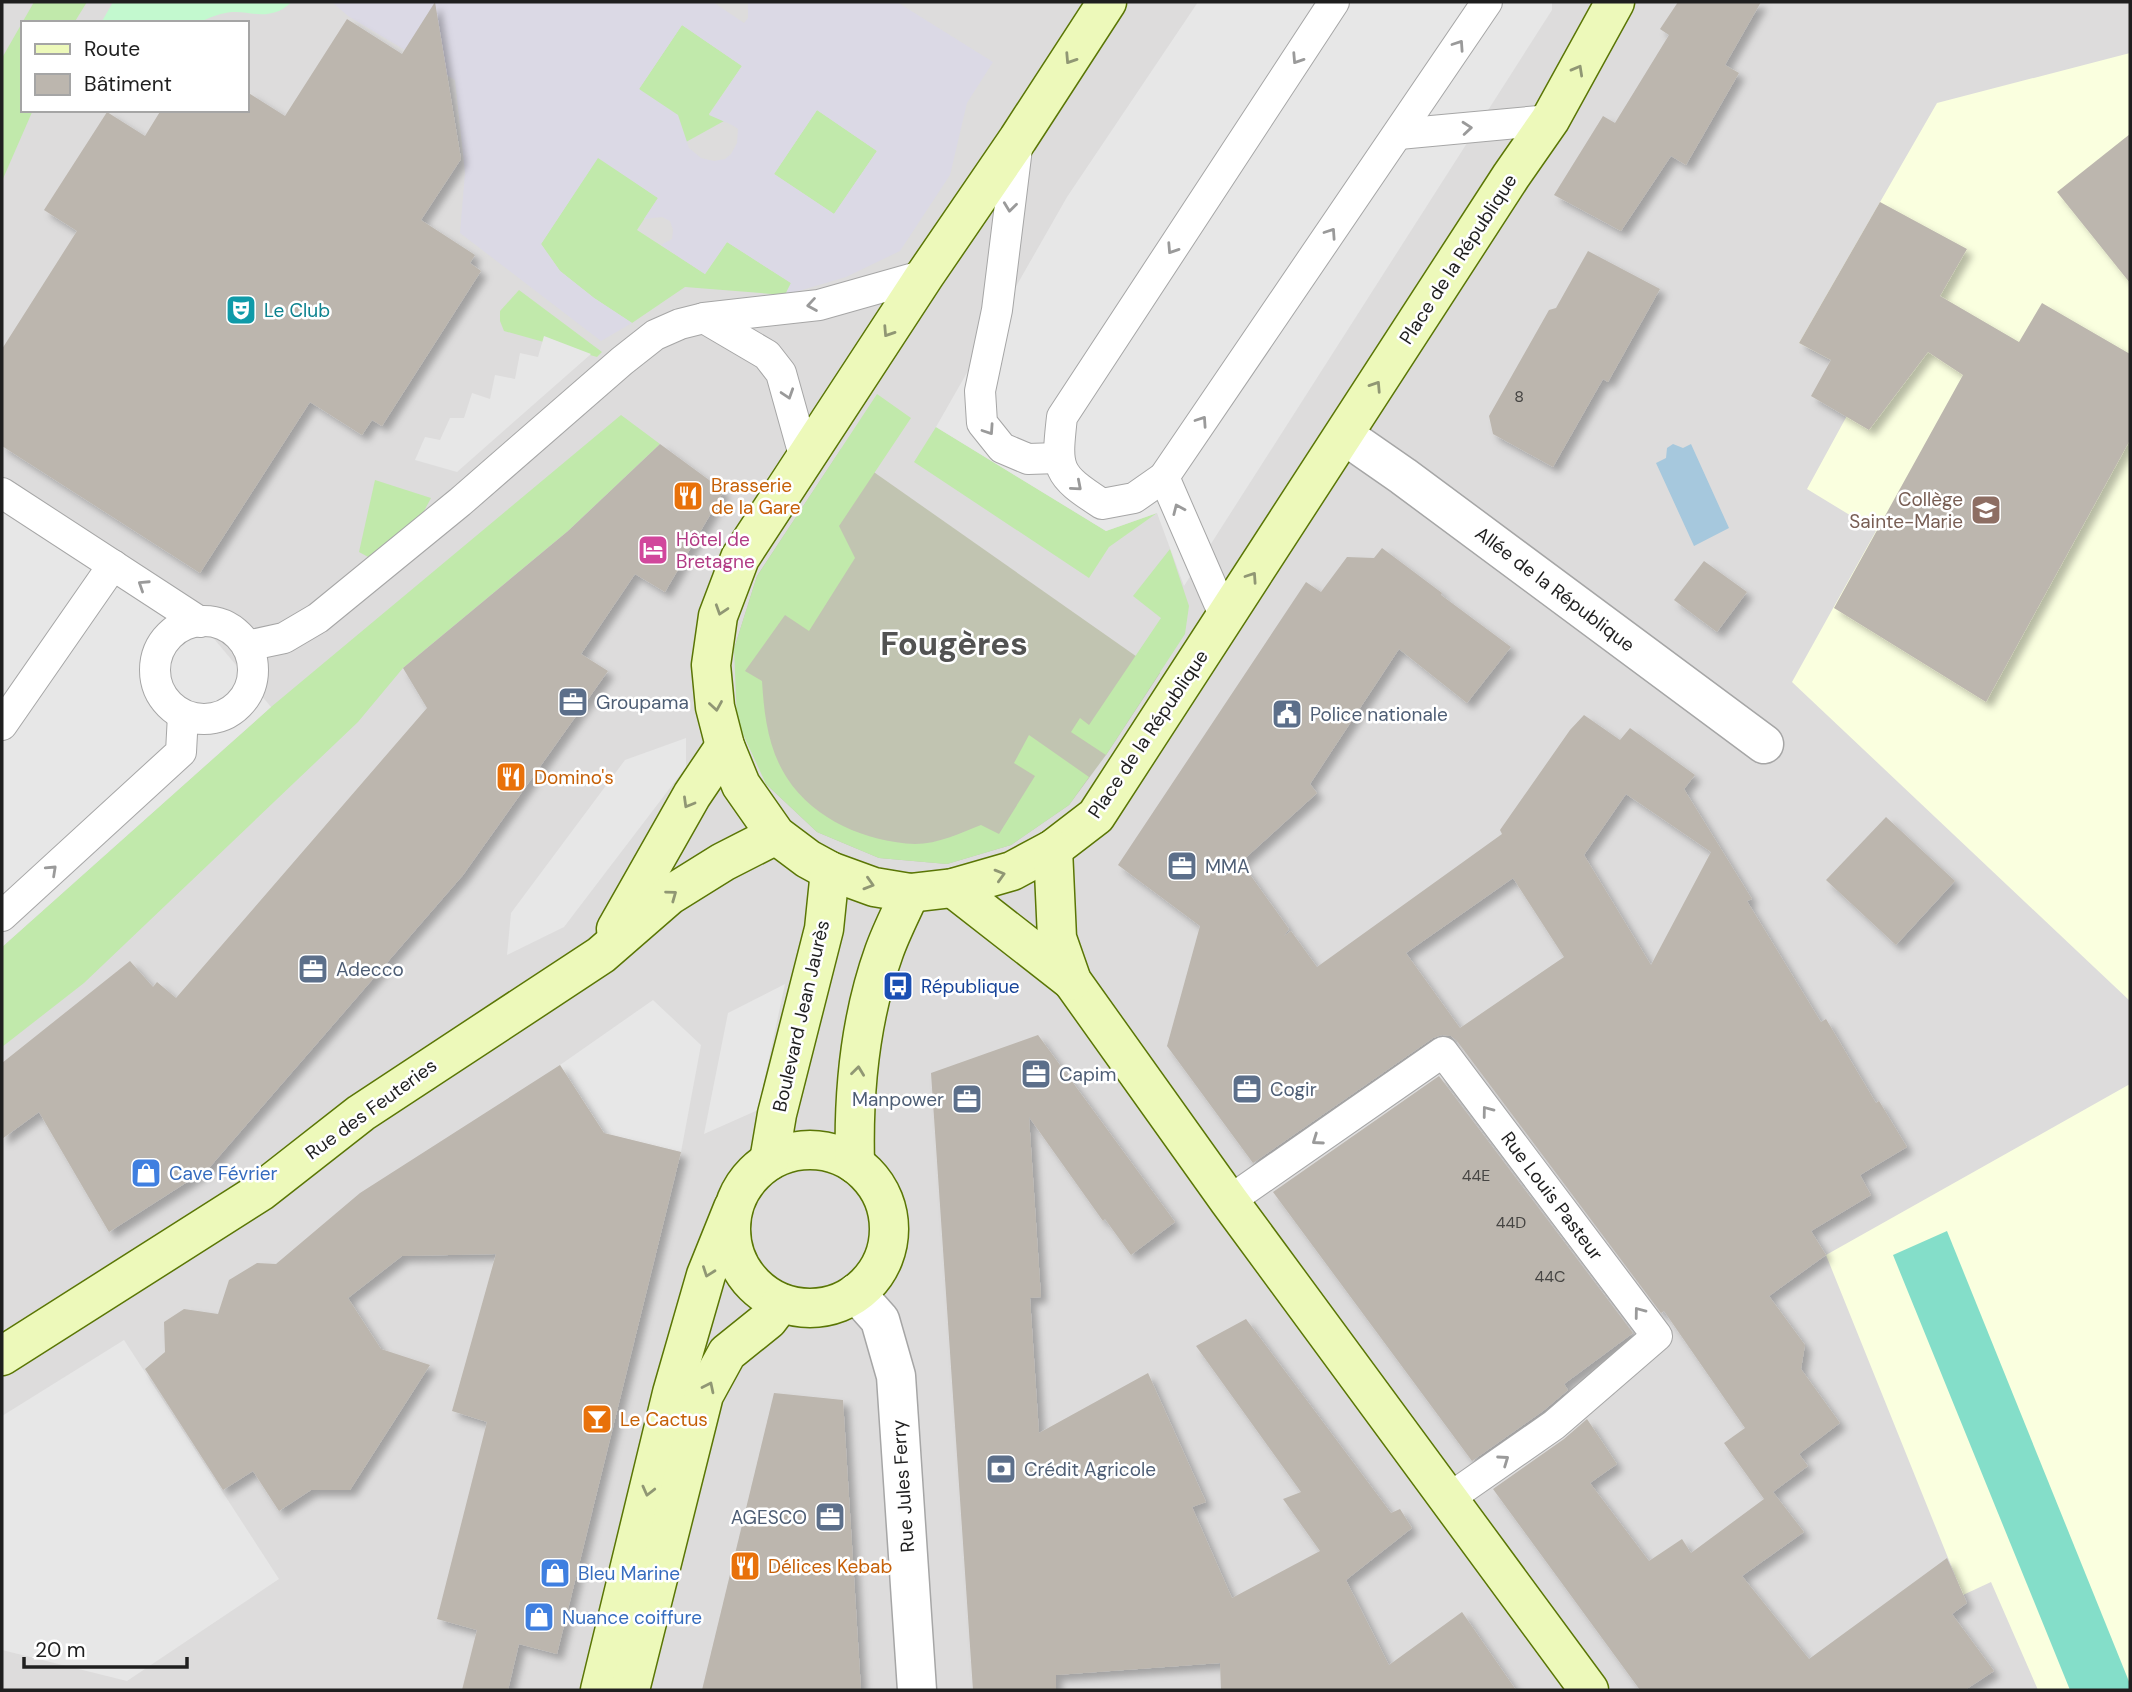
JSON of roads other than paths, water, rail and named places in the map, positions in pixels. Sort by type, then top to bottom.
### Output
[{"type":"main road","name":"Place de la République","points":[[1107,2],[740,558],[718,616],[711,665],[715,707],[725,746],[741,785],[776,835],[808,859],[830,871],[874,887],[910,893],[953,888],[1012,871],[1053,849],[1096,816],[1550,120],[1615,2]]},
{"type":"main road","name":"Rue des Feuteries","points":[[601,956],[692,795],[725,746]]},
{"type":"main road","name":"Rue des Feuteries","points":[[2,1356],[260,1192],[361,1113],[601,956],[670,895],[723,862],[776,835]]},
{"type":"main road","points":[[1053,849],[1057,938],[1072,981],[1229,1201],[1589,1690]]},
{"type":"main road","name":"Boulevard Jean Jaurès","points":[[769,1161],[777,1114],[824,929],[830,871]]},
{"type":"main road","points":[[953,888],[1072,981]]},
{"type":"main road","points":[[856,1164],[855,1104],[858,1068],[868,1013],[884,952],[910,893]]},
{"type":"main road","points":[[600,1690],[672,1393],[706,1275],[733,1209],[747,1181],[769,1161],[790,1152],[813,1149],[835,1153],[856,1164],[877,1185],[888,1213],[888,1243],[878,1271],[856,1293],[833,1305],[820,1307],[806,1308],[781,1303],[758,1289],[741,1268],[731,1239],[733,1209]]},
{"type":"main road","points":[[630,1690],[704,1395],[727,1353],[768,1320],[781,1303]]},
{"type":"street","name":"Allée de la République","points":[[1344,435],[1764,744]]},
{"type":"street","name":"Rue Jules Ferry","points":[[856,1293],[880,1320],[896,1376],[917,1690]]},
{"type":"lane","points":[[1334,2],[1062,416],[1058,458],[1071,484],[1101,504],[1134,498],[1164,477],[1487,2]]},
{"type":"lane","points":[[1399,134],[1550,120]]},
{"type":"lane","points":[[1018,139],[997,310],[980,391],[982,423],[1002,448],[1028,459],[1058,458]]},
{"type":"lane","points":[[247,646],[284,638],[318,618],[460,502],[655,335],[680,324],[704,318],[819,305],[925,275]]},
{"type":"lane","points":[[704,318],[766,355],[781,373],[805,459]]},
{"type":"lane","points":[[1164,477],[1225,617]]},
{"type":"lane","points":[[2,493],[200,622]]},
{"type":"lane","points":[[2,725],[113,565]]},
{"type":"lane","points":[[210,621],[225,625],[238,634],[247,646],[253,661],[254,676],[249,691],[240,704],[228,714],[197,720],[170,706],[161,694],[155,664],[159,649],[168,636],[181,627],[210,621]]},
{"type":"lane","points":[[2,916],[181,752],[183,715]]},
{"type":"lane","name":"Rue Louis Pasteur","points":[[1229,1201],[1443,1052],[1657,1336],[1554,1426],[1448,1499]]},
{"type":"place","name":"Le Club","points":[[241,310]]},
{"type":"place","name":"Brasserie de la Gare","points":[[688,496]]},
{"type":"place","name":"Collège Sainte-Marie","points":[[1986,510]]},
{"type":"place","name":"Hôtel de Bretagne","points":[[653,550]]},
{"type":"place","name":"Groupama","points":[[573,702]]},
{"type":"place","name":"Police nationale","points":[[1287,714]]},
{"type":"place","name":"Domino's","points":[[511,777]]},
{"type":"place","name":"MMA","points":[[1182,866]]},
{"type":"place","name":"Adecco","points":[[313,969]]},
{"type":"place","name":"République","points":[[898,986]]},
{"type":"place","name":"Capim","points":[[1036,1074]]},
{"type":"place","name":"Cogir","points":[[1247,1089]]},
{"type":"place","name":"Manpower","points":[[967,1099]]},
{"type":"place","name":"Cave Février","points":[[146,1173]]},
{"type":"place","name":"Le Cactus","points":[[597,1419]]},
{"type":"place","name":"Crédit Agricole","points":[[1001,1469]]},
{"type":"place","name":"AGESCO","points":[[830,1517]]},
{"type":"place","name":"Délices Kebab","points":[[745,1566]]},
{"type":"place","name":"Bleu Marine","points":[[555,1573]]},
{"type":"place","name":"Nuance coiffure","points":[[539,1617]]},
{"type":"district","name":"Fougères","points":[[954,643]]}]
